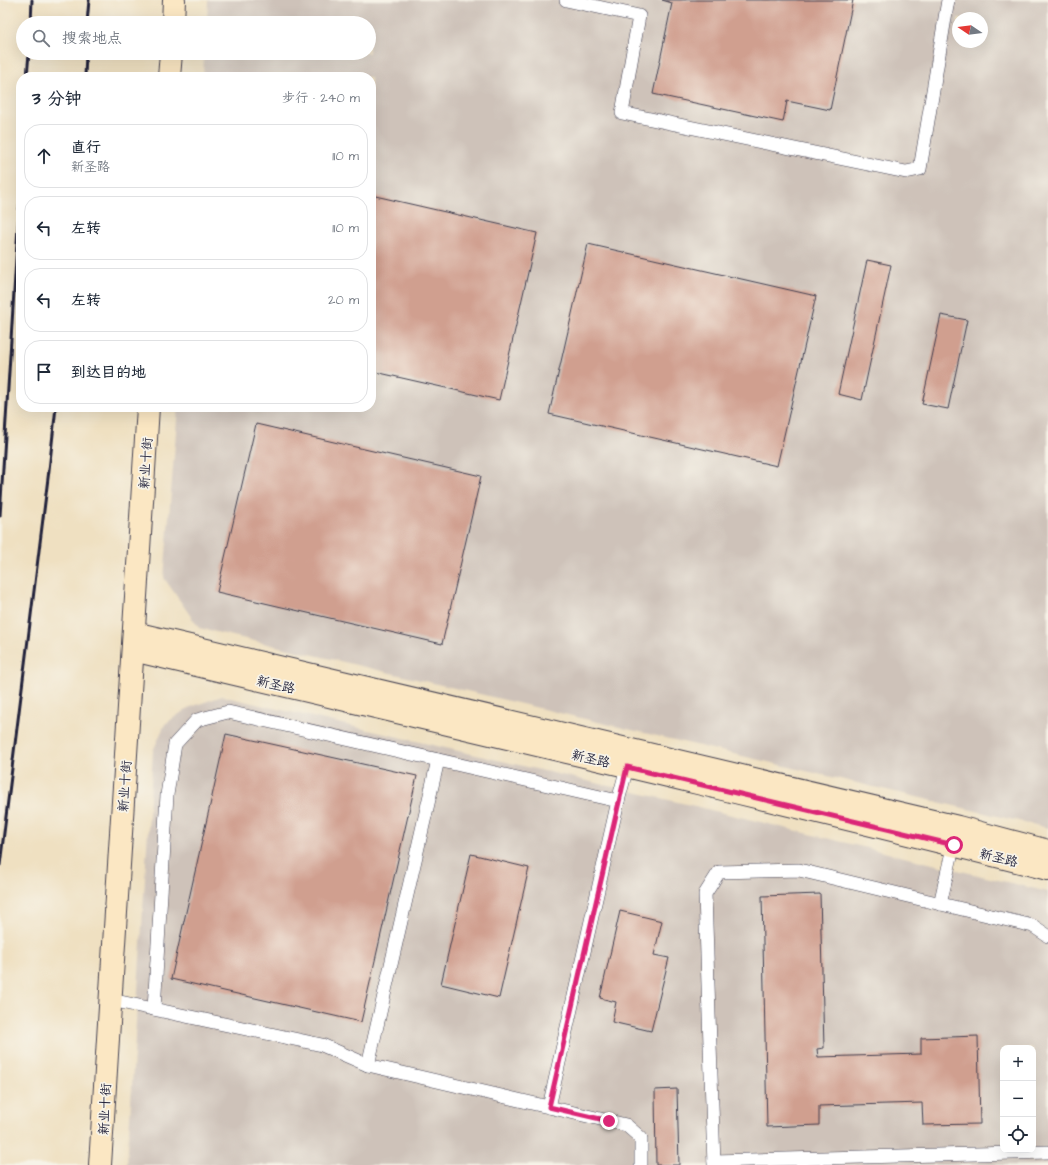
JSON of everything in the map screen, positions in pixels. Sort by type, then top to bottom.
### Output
[{"type":"street","points":[[173,16],[174,0]]},
{"type":"street","points":[[169,72],[170,60]]},
{"type":"street","name":"新业十街","points":[[100,1165],[148,412]]},
{"type":"street","name":"新圣路","points":[[134,642],[956,836],[1048,851]]},
{"type":"street","name":"新圣路","points":[[956,836],[1048,869]]},
{"type":"lane","points":[[566,0],[639,16],[622,113],[906,172],[920,169],[948,0]]},
{"type":"lane","points":[[154,1009],[167,795],[175,744],[197,720],[228,712],[618,801]]},
{"type":"lane","points":[[549,1107],[629,758]]},
{"type":"lane","points":[[368,1065],[438,760]]},
{"type":"lane","points":[[940,904],[956,836]]},
{"type":"lane","points":[[1048,936],[1033,926],[799,870],[720,872],[705,894],[714,1163],[1048,1152]]},
{"type":"lane","points":[[110,1000],[322,1045],[368,1065],[626,1125],[641,1138],[641,1165]]},
{"type":"shaded area","points":[[208,0],[1048,0],[1048,828],[199,628],[164,578],[178,412],[376,412],[376,72],[203,72],[204,60],[376,60],[376,16],[207,16]]},
{"type":"shaded area","points":[[222,696],[682,803],[1048,892],[1048,1165],[127,1165],[153,751],[165,724],[188,708]]},
{"type":"building","points":[[662,0],[853,0],[830,110],[787,101],[783,122],[653,94],[672,3]]},
{"type":"building","points":[[376,196],[537,233],[499,400],[376,372]]},
{"type":"building","points":[[588,244],[816,296],[777,466],[549,414]]},
{"type":"building","points":[[867,260],[891,265],[862,400],[838,394]]},
{"type":"building","points":[[941,315],[967,320],[948,409],[922,404]]},
{"type":"building","points":[[256,424],[481,476],[442,644],[217,592]]},
{"type":"building","points":[[226,734],[417,776],[361,1022],[171,979]]},
{"type":"building","points":[[471,854],[529,868],[499,998],[441,984]]},
{"type":"building","points":[[820,894],[824,1048],[817,1049],[818,1057],[921,1054],[921,1038],[978,1036],[980,1124],[923,1125],[922,1103],[819,1106],[819,1125],[767,1127],[762,896]]},
{"type":"building","points":[[620,911],[662,921],[654,955],[669,958],[651,1031],[612,1022],[616,1002],[600,998]]},
{"type":"building","points":[[677,1089],[679,1165],[656,1165],[655,1090]]},
{"type":"railway","points":[[31,16],[32,0]]},
{"type":"railway","points":[[88,16],[89,0]]},
{"type":"railway","points":[[27,72],[28,60]]},
{"type":"railway","points":[[85,72],[86,60]]},
{"type":"railway","points":[[0,516],[16,259]]},
{"type":"railway","points":[[0,865],[55,412]]},
{"type":"route","points":[[609,1121],[549,1107],[627,767],[954,845]]}]
